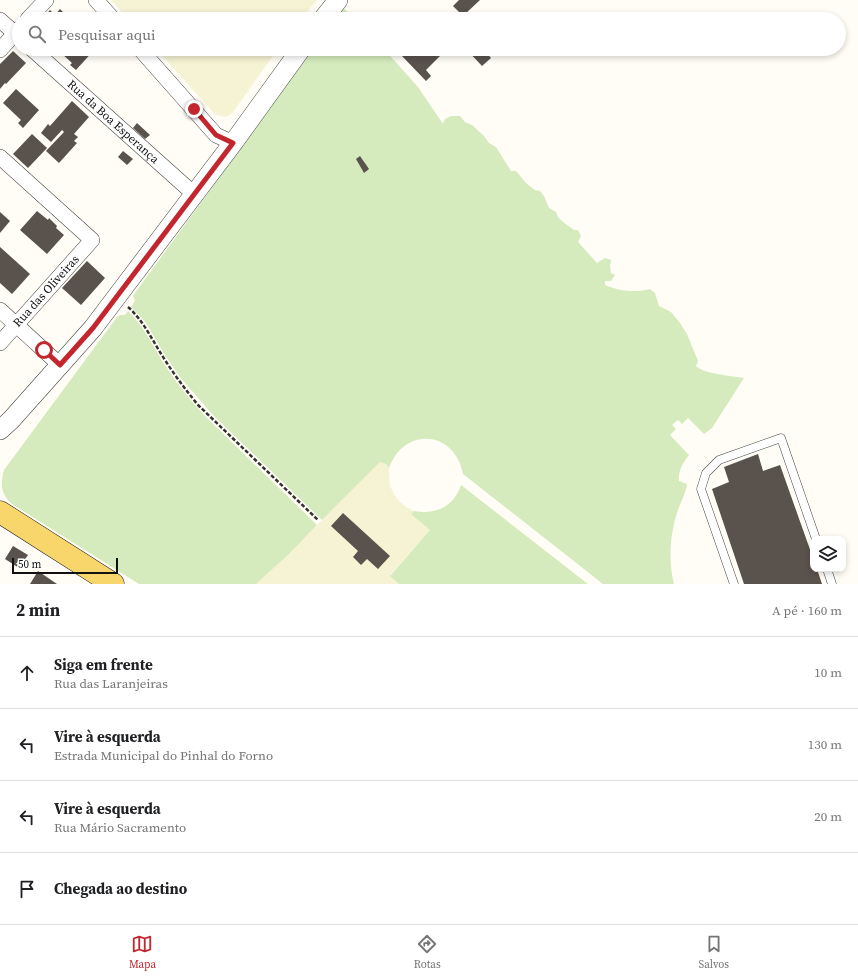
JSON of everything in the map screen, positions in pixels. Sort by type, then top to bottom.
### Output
[{"type":"main road","points":[[0,512],[113,584]]},
{"type":"street","points":[[35,12],[46,0]]},
{"type":"street","points":[[96,0],[107,12]]},
{"type":"street","points":[[329,12],[338,0]]},
{"type":"street","points":[[0,20],[12,29]]},
{"type":"street","points":[[0,50],[12,39]]},
{"type":"street","name":"Rua da Boa Esperança","points":[[40,56],[194,194]]},
{"type":"street","points":[[146,56],[216,135],[233,143]]},
{"type":"street","points":[[0,429],[11,420],[93,328],[233,143],[296,56]]},
{"type":"street","name":"Rua das Oliveiras","points":[[0,157],[92,240],[0,343]]},
{"type":"street","points":[[0,310],[60,365]]},
{"type":"lane","points":[[734,584],[701,489],[706,472],[720,460],[781,438],[815,536]]},
{"type":"lane","points":[[828,572],[832,584]]},
{"type":"path","points":[[117,297],[141,320],[170,367],[198,405],[318,520]]},
{"type":"shaded area","points":[[111,0],[317,0],[307,12],[122,12]]},
{"type":"shaded area","points":[[162,56],[273,56],[230,115],[225,117],[214,113]]},
{"type":"shaded area","points":[[380,461],[386,464],[389,468],[390,486],[399,501],[414,511],[412,514],[430,530],[390,575],[399,584],[256,584],[288,555]]},
{"type":"green space","points":[[343,8],[348,12],[340,12]]},
{"type":"green space","points":[[308,56],[390,56],[418,87],[443,124],[445,119],[451,116],[460,116],[465,122],[472,125],[489,143],[496,147],[511,171],[516,171],[526,183],[535,190],[540,191],[549,208],[556,212],[558,217],[563,222],[574,230],[578,230],[581,236],[578,242],[597,263],[605,258],[611,260],[611,273],[615,275],[611,281],[605,281],[605,285],[627,291],[650,289],[655,293],[659,306],[671,312],[687,334],[698,361],[696,366],[712,373],[744,378],[712,428],[704,434],[688,418],[682,424],[678,420],[672,425],[676,429],[670,435],[689,455],[679,473],[679,481],[687,484],[673,528],[671,566],[674,584],[603,584],[463,474],[458,459],[450,449],[440,442],[429,439],[417,440],[406,445],[396,454],[389,468],[386,464],[380,462],[322,520],[212,414],[179,376],[146,323],[131,307],[135,301],[133,296]]},
{"type":"green space","points":[[128,311],[144,331],[180,387],[195,405],[317,525],[288,555],[256,584],[139,584],[12,504],[8,501],[2,489],[4,470],[117,317],[120,315],[125,315]]},
{"type":"green space","points":[[461,485],[588,584],[399,584],[390,576],[430,530],[411,514],[414,511],[429,512],[443,508],[454,499]]},
{"type":"building","points":[[459,0],[480,0],[467,12],[459,12],[453,6]]},
{"type":"building","points":[[12,52],[12,56],[18,56],[26,63],[0,89],[0,64]]},
{"type":"building","points":[[64,56],[89,56],[76,70],[70,65],[72,63]]},
{"type":"building","points":[[402,56],[440,56],[426,70],[431,76],[426,81]]},
{"type":"building","points":[[473,56],[489,56],[491,58],[482,66]]},
{"type":"building","points":[[16,89],[39,110],[23,128],[18,123],[21,120],[3,103]]},
{"type":"building","points":[[72,101],[89,117],[74,134],[78,137],[74,141],[77,143],[59,163],[46,151],[64,132],[62,130],[51,142],[41,133],[48,124],[50,126]]},
{"type":"building","points":[[137,123],[150,135],[145,139],[133,128]]},
{"type":"building","points":[[32,134],[47,148],[28,168],[13,154]]},
{"type":"building","points":[[123,151],[133,159],[127,165],[118,157]]},
{"type":"building","points":[[360,156],[369,169],[364,173],[356,159]]},
{"type":"building","points":[[37,211],[48,220],[49,218],[57,226],[56,228],[64,235],[47,254],[20,230]]},
{"type":"building","points":[[0,212],[10,221],[0,233]]},
{"type":"building","points":[[0,247],[30,274],[12,294],[0,283]]},
{"type":"building","points":[[87,261],[105,278],[81,305],[62,288]]},
{"type":"building","points":[[758,454],[763,471],[780,465],[810,550],[810,572],[818,572],[822,584],[744,584],[712,489],[729,482],[724,467]]},
{"type":"building","points":[[343,513],[390,556],[378,569],[367,559],[361,565],[353,557],[358,551],[331,526]]},
{"type":"building","points":[[13,546],[28,555],[19,568],[5,559]]},
{"type":"building","points":[[38,571],[57,584],[30,584]]},
{"type":"route","points":[[44,350],[60,365],[93,328],[233,143],[216,135],[194,109]]}]
